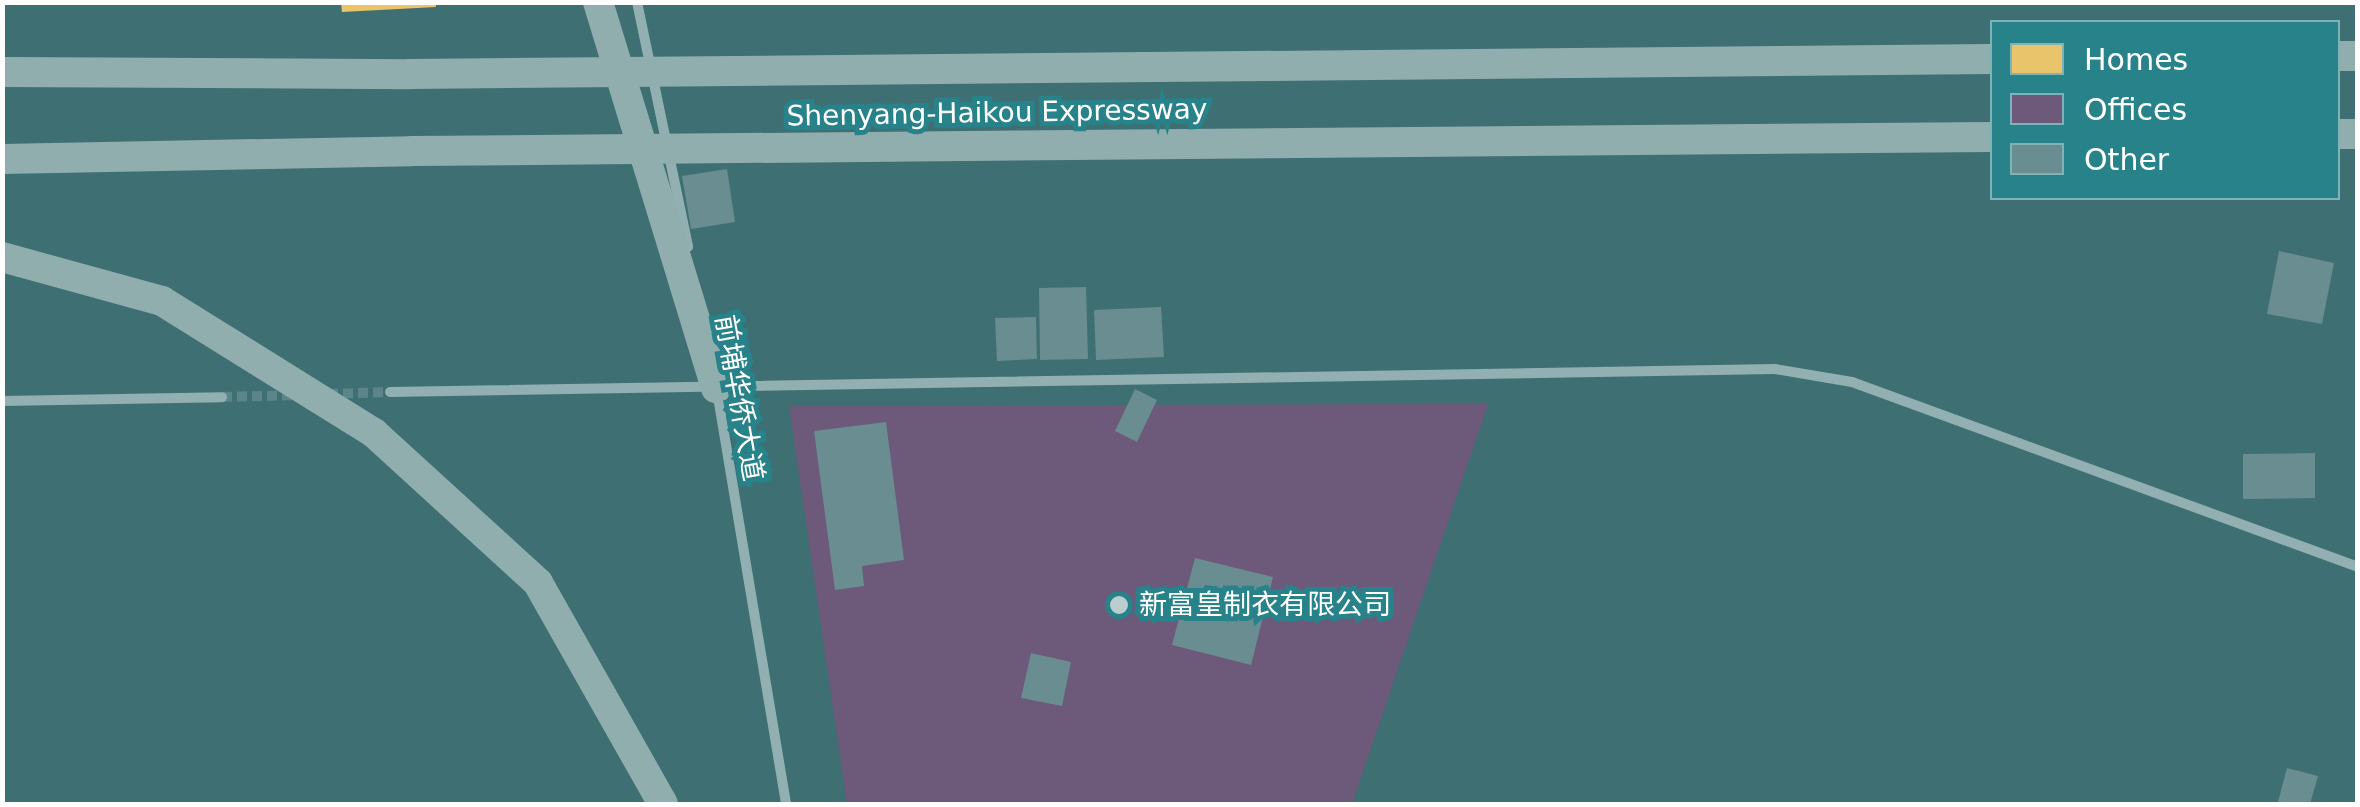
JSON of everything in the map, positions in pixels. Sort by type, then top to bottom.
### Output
[{"type":"highway","points":[[598,2],[716,388]]},
{"type":"highway","name":"Shenyang-Haikou Expressway","points":[[2,72],[410,74],[1990,59]]},
{"type":"highway","name":"Shenyang-Haikou Expressway","points":[[2,159],[412,151],[1990,137]]},
{"type":"highway","points":[[2,257],[162,301],[374,433],[538,583],[663,804]]},
{"type":"street","name":"前埔华侨大道","points":[[637,2],[716,388],[786,804]]},
{"type":"street","points":[[390,392],[1775,369],[1852,382],[2358,567]]},
{"type":"street","points":[[2,401],[222,397]]},
{"type":"building: Homes","points":[[341,2],[436,2],[436,7],[342,12]]},
{"type":"building: Offices","name":"新富皇制衣有限公司","points":[[1488,404],[1352,804],[847,804],[789,406]]},
{"type":"building: Other","points":[[727,169],[735,222],[691,229],[682,176]]},
{"type":"building: Other","points":[[2279,251],[2334,263],[2322,324],[2267,314]]},
{"type":"building: Other","points":[[1086,287],[1088,359],[1040,360],[1039,288]]},
{"type":"building: Other","points":[[1161,307],[1164,357],[1096,360],[1094,310]]},
{"type":"building: Other","points":[[1036,317],[1037,359],[997,361],[995,318]]},
{"type":"building: Other","points":[[1135,389],[1157,400],[1137,442],[1115,431]]},
{"type":"building: Other","points":[[886,422],[904,560],[862,566],[864,586],[835,590],[814,431]]},
{"type":"building: Other","points":[[2315,453],[2315,498],[2243,499],[2243,454]]},
{"type":"building: Other","points":[[1195,558],[1273,577],[1251,665],[1172,645]]},
{"type":"building: Other","points":[[1031,653],[1071,662],[1062,706],[1021,698]]},
{"type":"building: Other","points":[[2287,768],[2318,776],[2310,804],[2278,802]]},
{"type":"tunnel","points":[[328,394],[390,392]]},
{"type":"tunnel","points":[[222,397],[296,395]]},
{"type":"place","name":"新富皇制衣有限公司","points":[[1119,605]]}]
